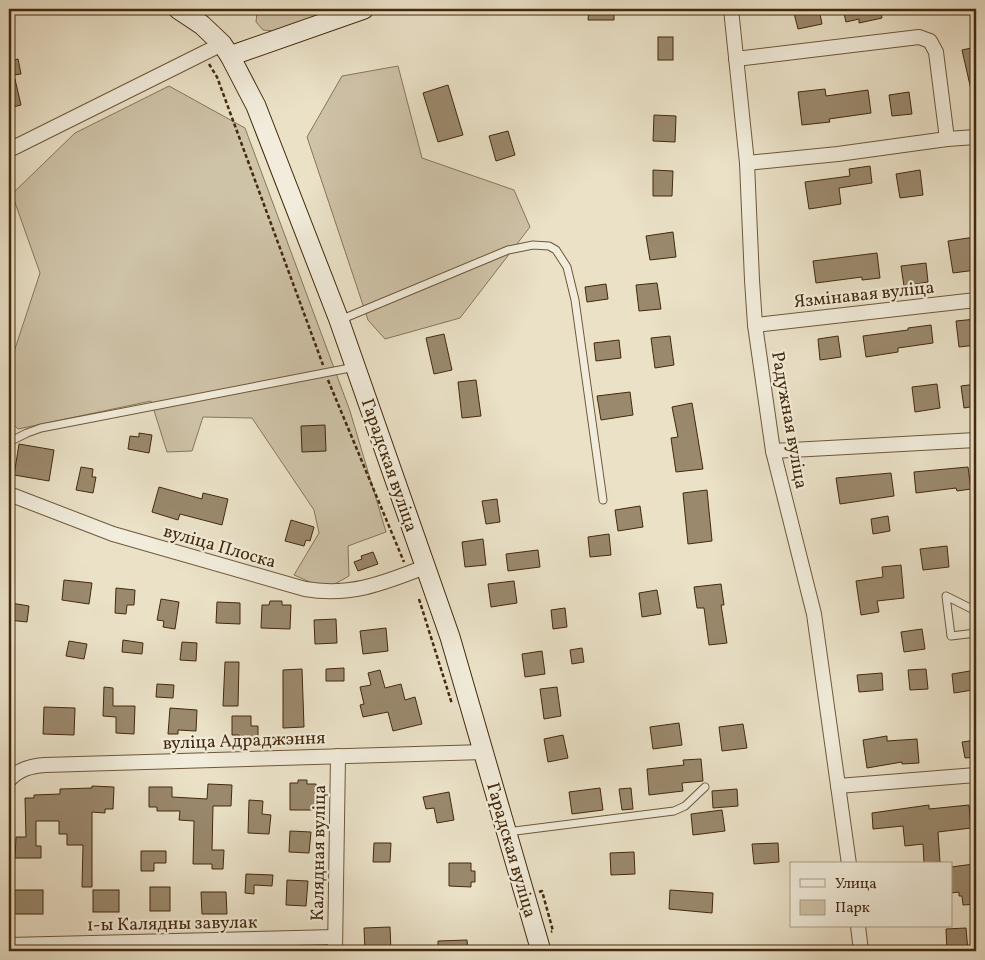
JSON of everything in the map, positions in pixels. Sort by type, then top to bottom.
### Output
[{"type":"main road","points":[[226,50],[364,9]]},
{"type":"main road","name":"Гарадская вуліца","points":[[185,10],[226,50],[256,106],[339,320],[356,367],[417,570],[450,637],[541,951]]},
{"type":"street","name":"Радужная вуліца","points":[[730,9],[747,163],[755,324],[773,451],[814,614],[849,862]]},
{"type":"street","points":[[736,59],[919,37],[930,41],[936,52],[947,139]]},
{"type":"street","points":[[9,150],[204,54],[226,50]]},
{"type":"street","points":[[747,163],[976,137]]},
{"type":"street","name":"Язмінавая вуліца","points":[[755,324],[976,300]]},
{"type":"street","points":[[773,451],[976,440]]},
{"type":"street","name":"вуліца Плоска","points":[[9,494],[113,534],[304,589],[337,592],[354,590],[374,586],[417,570]]},
{"type":"street","name":"вуліца Адраджэння","points":[[9,780],[20,770],[32,766],[45,765],[484,752]]},
{"type":"street","name":"Калядная вуліца","points":[[336,944],[338,756]]},
{"type":"street","points":[[838,786],[976,775]]},
{"type":"street","points":[[858,928],[861,951]]},
{"type":"street","name":"1-ы Калядны завулак","points":[[9,945],[336,944]]},
{"type":"lane","points":[[339,320],[508,250],[522,246],[543,244],[556,250],[567,267],[575,300],[603,500]]},
{"type":"lane","points":[[9,442],[27,433],[56,425],[356,367]]},
{"type":"lane","points":[[976,611],[946,596],[951,636],[976,633]]},
{"type":"lane","points":[[507,832],[674,811],[685,806],[705,787]]},
{"type":"path","points":[[204,54],[217,77],[326,374],[417,570],[418,594],[453,706]]},
{"type":"green space","points":[[253,9],[336,9],[275,31],[263,30],[256,22],[257,12]]},
{"type":"green space","points":[[398,66],[422,158],[514,190],[530,227],[460,318],[385,339],[368,320],[307,137],[342,76]]},
{"type":"green space","points":[[169,86],[245,128],[350,411],[386,532],[348,546],[349,576],[326,589],[294,575],[319,533],[314,510],[252,418],[203,417],[192,451],[167,452],[151,401],[18,429],[9,420],[9,367],[40,273],[12,194],[75,133]]},
{"type":"building","points":[[589,9],[614,9],[614,20],[588,20]]},
{"type":"building","points":[[793,9],[819,9],[822,24],[798,29]]},
{"type":"building","points":[[843,9],[880,9],[882,18],[859,23],[859,19],[846,22]]},
{"type":"building","points":[[658,37],[673,37],[673,60],[658,60]]},
{"type":"building","points":[[976,47],[976,93],[972,94],[962,50]]},
{"type":"building","points":[[18,59],[21,74],[14,75],[21,105],[9,108],[9,61]]},
{"type":"building","points":[[448,85],[463,135],[438,142],[423,93]]},
{"type":"building","points":[[825,89],[826,96],[868,90],[871,113],[829,119],[830,122],[802,125],[798,92]]},
{"type":"building","points":[[909,92],[912,114],[892,116],[889,95]]},
{"type":"building","points":[[654,115],[676,116],[675,142],[653,141]]},
{"type":"building","points":[[508,131],[515,155],[496,161],[489,136]]},
{"type":"building","points":[[870,166],[872,183],[839,188],[841,204],[809,209],[805,182],[850,176],[849,169]]},
{"type":"building","points":[[653,170],[673,171],[672,196],[653,196]]},
{"type":"building","points":[[920,170],[923,195],[900,198],[896,174]]},
{"type":"building","points":[[673,232],[676,257],[650,260],[646,236]]},
{"type":"building","points":[[975,237],[976,270],[953,273],[948,241]]},
{"type":"building","points":[[877,253],[880,278],[862,280],[862,277],[816,283],[813,261]]},
{"type":"building","points":[[926,263],[928,282],[904,286],[901,266]]},
{"type":"building","points":[[657,283],[661,309],[639,311],[636,285]]},
{"type":"building","points":[[606,284],[608,299],[587,302],[585,287]]},
{"type":"building","points":[[976,319],[976,345],[959,347],[956,321]]},
{"type":"building","points":[[931,325],[933,343],[898,348],[898,352],[866,357],[863,336]]},
{"type":"building","points":[[444,334],[452,370],[434,374],[426,338]]},
{"type":"building","points":[[670,336],[674,365],[655,368],[651,338]]},
{"type":"building","points":[[838,336],[841,357],[820,360],[818,339]]},
{"type":"building","points":[[619,340],[621,358],[596,361],[594,343]]},
{"type":"building","points":[[476,380],[481,416],[462,418],[458,382]]},
{"type":"building","points":[[937,384],[940,408],[915,412],[912,387]]},
{"type":"building","points":[[976,384],[976,406],[964,408],[961,386]]},
{"type":"building","points":[[630,392],[633,415],[601,420],[597,396]]},
{"type":"building","points":[[692,403],[703,469],[676,472],[671,438],[678,437],[672,407]]},
{"type":"building","points":[[325,425],[326,451],[302,452],[301,426]]},
{"type":"building","points":[[139,433],[152,435],[149,453],[128,449],[130,436],[139,437]]},
{"type":"building","points":[[19,444],[54,450],[49,481],[14,475]]},
{"type":"building","points":[[81,467],[93,469],[92,477],[96,477],[93,493],[76,490]]},
{"type":"building","points":[[968,467],[971,489],[957,491],[956,488],[916,493],[914,472]]},
{"type":"building","points":[[891,473],[894,496],[840,504],[836,478]]},
{"type":"building","points":[[159,487],[202,499],[203,493],[228,499],[222,525],[180,514],[178,520],[152,512]]},
{"type":"building","points":[[707,490],[712,541],[688,544],[683,493]]},
{"type":"building","points":[[497,499],[500,522],[486,524],[482,501]]},
{"type":"building","points":[[640,506],[643,527],[618,531],[615,510]]},
{"type":"building","points":[[888,516],[890,531],[873,534],[871,519]]},
{"type":"building","points":[[291,520],[314,527],[310,541],[306,540],[304,546],[285,541]]},
{"type":"building","points":[[609,534],[611,555],[590,557],[588,537]]},
{"type":"building","points":[[483,539],[486,565],[465,567],[462,542]]},
{"type":"building","points":[[947,546],[949,567],[923,570],[920,549]]},
{"type":"building","points":[[538,550],[540,567],[508,571],[506,554]]},
{"type":"building","points":[[373,552],[378,564],[358,571],[354,562],[362,559],[361,556]]},
{"type":"building","points":[[901,565],[904,598],[877,601],[879,612],[861,615],[856,581],[883,577],[882,567]]},
{"type":"building","points":[[64,580],[92,583],[89,604],[62,600]]},
{"type":"building","points":[[514,581],[517,603],[491,607],[488,584]]},
{"type":"building","points":[[721,584],[724,605],[721,605],[727,643],[709,645],[704,608],[697,608],[694,587]]},
{"type":"building","points":[[116,588],[135,590],[134,605],[127,605],[126,614],[115,613]]},
{"type":"building","points":[[657,590],[661,614],[642,617],[639,593]]},
{"type":"building","points":[[161,599],[179,602],[175,629],[163,627],[164,621],[157,620]]},
{"type":"building","points":[[270,601],[282,601],[282,605],[291,605],[290,629],[261,628],[262,605],[269,605]]},
{"type":"building","points":[[217,602],[240,603],[240,624],[216,623]]},
{"type":"building","points":[[11,603],[29,606],[27,622],[9,620]]},
{"type":"building","points":[[565,608],[567,627],[553,629],[551,610]]},
{"type":"building","points":[[336,619],[337,643],[315,644],[314,620]]},
{"type":"building","points":[[386,628],[388,651],[363,654],[360,631]]},
{"type":"building","points":[[922,629],[925,649],[904,652],[901,632]]},
{"type":"building","points":[[123,640],[143,643],[142,654],[122,652]]},
{"type":"building","points":[[69,641],[87,644],[84,659],[66,656]]},
{"type":"building","points":[[182,642],[197,643],[196,661],[180,660]]},
{"type":"building","points":[[582,648],[584,662],[572,664],[570,650]]},
{"type":"building","points":[[542,651],[545,674],[525,677],[522,654]]},
{"type":"building","points":[[225,662],[239,662],[238,706],[223,706]]},
{"type":"building","points":[[344,668],[344,681],[326,681],[326,669]]},
{"type":"building","points":[[302,669],[304,727],[283,728],[283,670]]},
{"type":"building","points":[[926,669],[928,689],[910,690],[908,670]]},
{"type":"building","points":[[380,670],[385,688],[401,684],[405,700],[415,697],[422,724],[393,731],[388,712],[363,717],[360,705],[364,704],[360,687],[371,685],[368,673]]},
{"type":"building","points":[[970,671],[973,690],[954,693],[952,674]]},
{"type":"building","points":[[882,673],[883,690],[859,692],[857,675]]},
{"type":"building","points":[[157,684],[174,685],[173,698],[156,697]]},
{"type":"building","points":[[104,687],[113,688],[113,706],[135,706],[134,734],[116,733],[116,717],[103,716]]},
{"type":"building","points":[[557,687],[561,716],[544,719],[540,689]]},
{"type":"building","points":[[44,707],[75,708],[74,735],[43,734]]},
{"type":"building","points":[[170,708],[197,710],[196,731],[178,730],[178,734],[168,734]]},
{"type":"building","points":[[232,716],[251,716],[251,726],[258,726],[258,737],[232,735]]},
{"type":"building","points":[[679,723],[682,745],[653,749],[650,727]]},
{"type":"building","points":[[743,724],[747,748],[722,751],[719,727]]},
{"type":"building","points":[[563,735],[568,758],[548,762],[544,739]]},
{"type":"building","points":[[887,736],[887,741],[917,739],[919,763],[902,764],[902,762],[867,768],[863,740]]},
{"type":"building","points":[[976,740],[976,757],[965,758],[962,742]]},
{"type":"building","points":[[701,759],[703,781],[682,783],[683,791],[649,795],[647,769],[684,765],[683,760]]},
{"type":"building","points":[[298,780],[307,780],[307,784],[316,784],[316,810],[290,810],[290,783],[298,783]]},
{"type":"building","points":[[208,784],[232,785],[231,806],[213,806],[212,850],[224,850],[223,869],[212,869],[212,864],[193,864],[194,821],[179,820],[180,811],[157,811],[157,807],[149,807],[149,787],[172,787],[172,797],[207,799]]},
{"type":"building","points":[[92,786],[114,787],[113,809],[105,809],[105,813],[92,812],[92,887],[82,887],[83,845],[67,845],[67,834],[59,834],[59,821],[36,821],[36,846],[41,846],[41,858],[15,858],[16,837],[26,837],[25,798],[34,798],[34,795],[60,794],[60,789],[92,788]]},
{"type":"building","points":[[600,788],[603,810],[572,814],[569,792]]},
{"type":"building","points":[[631,788],[633,809],[622,810],[619,789]]},
{"type":"building","points":[[737,789],[738,806],[713,808],[712,791]]},
{"type":"building","points":[[449,792],[454,820],[437,823],[434,808],[426,809],[423,797]]},
{"type":"building","points":[[249,800],[263,801],[262,814],[271,815],[269,834],[248,833]]},
{"type":"building","points":[[929,805],[929,809],[969,805],[971,828],[938,832],[940,862],[924,862],[923,844],[905,846],[903,826],[873,829],[872,813]]},
{"type":"building","points":[[722,810],[725,831],[693,835],[691,814]]},
{"type":"building","points":[[290,831],[311,832],[309,853],[289,852]]},
{"type":"building","points":[[374,843],[391,843],[390,862],[373,862]]},
{"type":"building","points":[[778,843],[779,862],[754,864],[752,844]]},
{"type":"building","points":[[141,851],[166,851],[166,863],[154,863],[154,871],[141,871]]},
{"type":"building","points":[[634,852],[635,874],[611,875],[610,853]]},
{"type":"building","points":[[449,863],[471,863],[471,871],[475,871],[475,882],[471,882],[471,887],[449,886]]},
{"type":"building","points":[[974,864],[976,904],[963,905],[962,896],[959,896],[959,892],[952,893],[952,867]]},
{"type":"building","points":[[246,874],[273,875],[272,886],[254,885],[254,894],[245,893]]},
{"type":"building","points":[[287,880],[308,881],[306,906],[286,905]]},
{"type":"building","points":[[150,887],[170,887],[170,911],[150,911]]},
{"type":"building","points":[[13,890],[43,890],[43,914],[13,914]]},
{"type":"building","points":[[93,890],[119,890],[119,912],[93,912]]},
{"type":"building","points":[[670,890],[713,893],[712,913],[669,909]]},
{"type":"building","points":[[201,892],[226,892],[227,914],[202,914]]},
{"type":"building","points":[[390,927],[391,951],[365,951],[364,928]]},
{"type":"building","points":[[966,928],[968,951],[947,951],[946,929]]},
{"type":"building","points":[[467,940],[468,951],[438,951],[438,941]]}]
